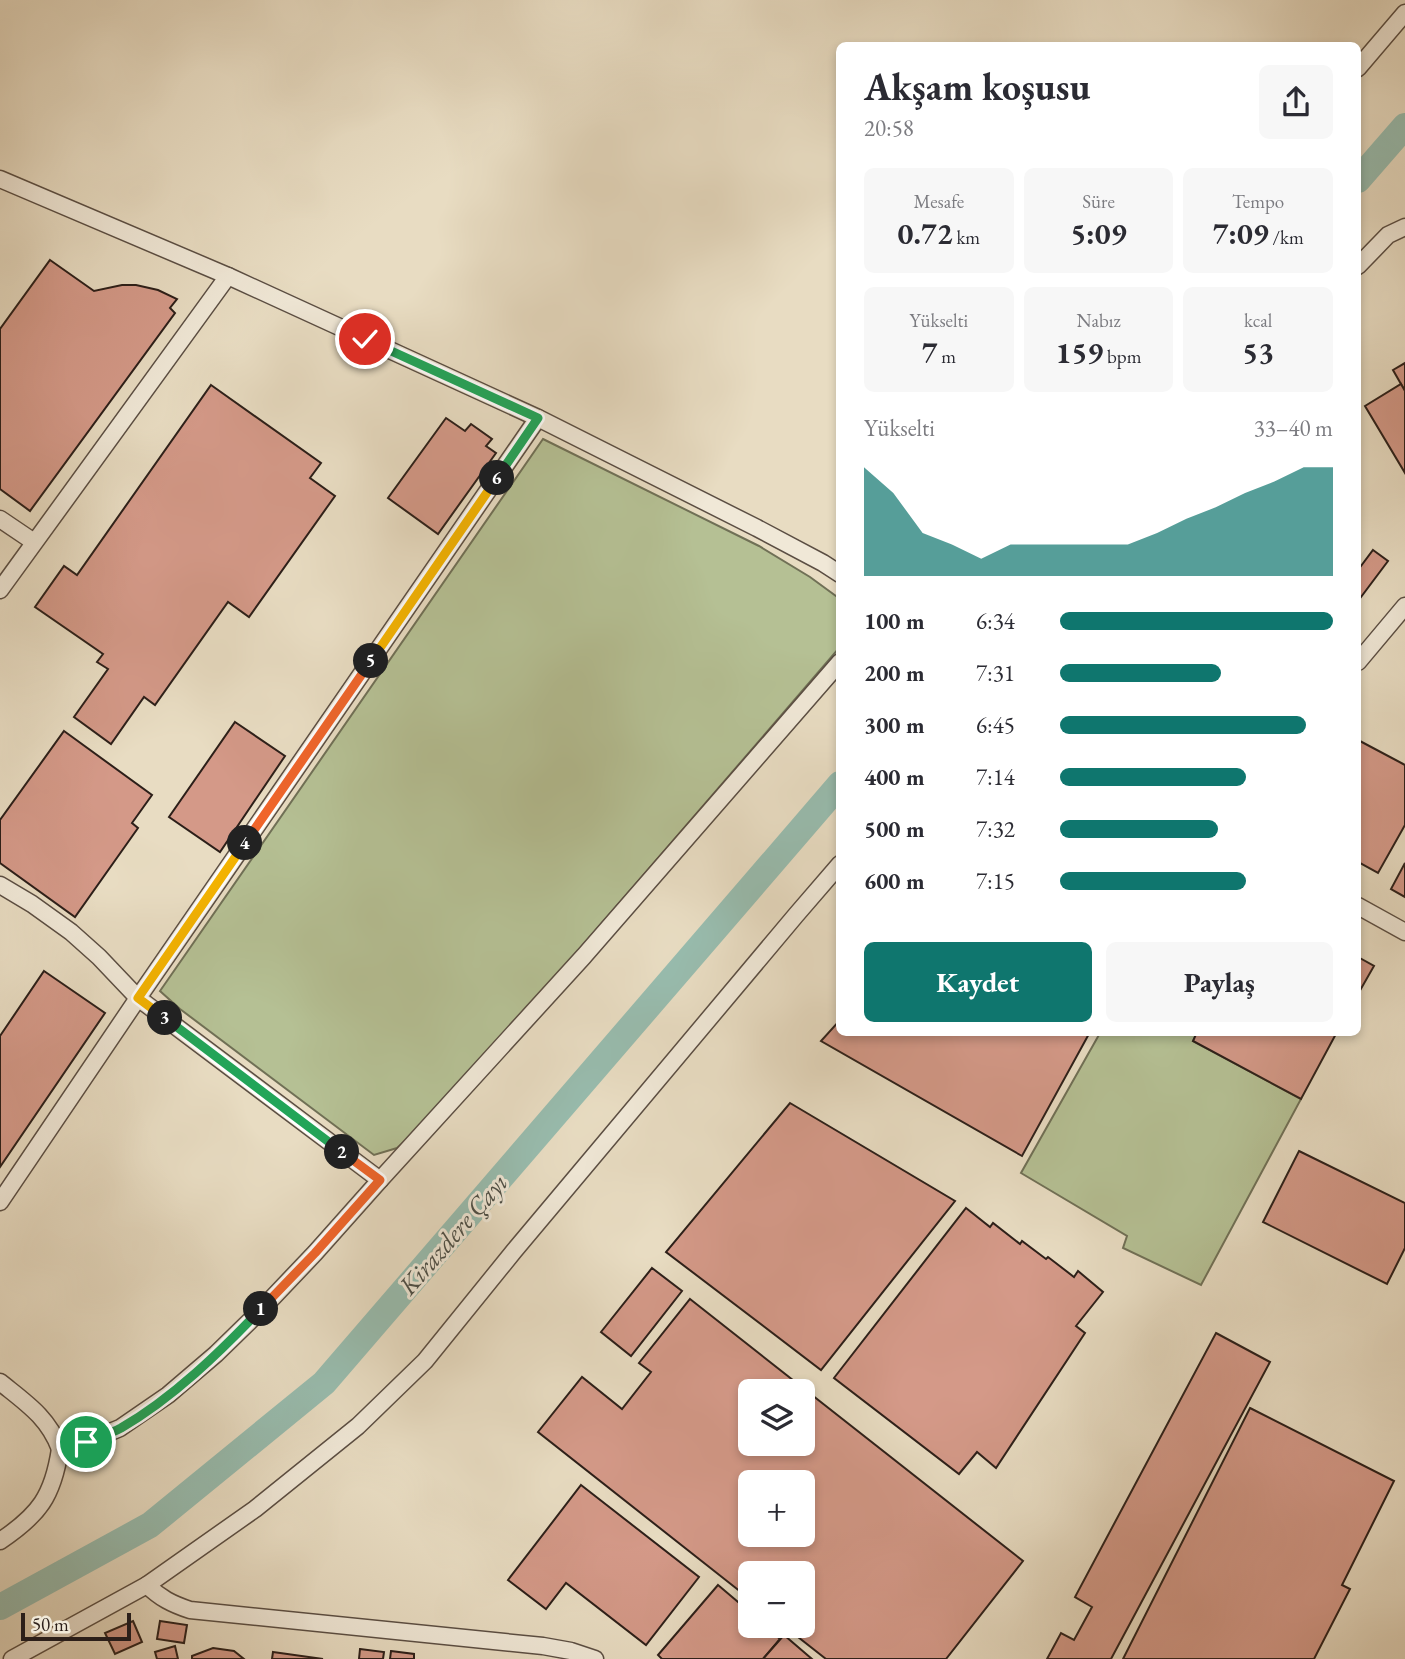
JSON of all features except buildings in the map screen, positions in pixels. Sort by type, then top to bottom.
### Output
[{"type":"street","points":[[1361,64],[1405,13]]},
{"type":"street","points":[[0,179],[228,276],[538,418],[757,528],[836,572]]},
{"type":"street","points":[[1361,264],[1388,235],[1405,227]]},
{"type":"street","points":[[0,590],[228,276]]},
{"type":"street","points":[[0,1202],[538,418]]},
{"type":"street","points":[[0,519],[34,542]]},
{"type":"street","points":[[1361,658],[1405,606]]},
{"type":"street","points":[[60,1449],[120,1428],[168,1395],[258,1313],[584,956],[836,667]]},
{"type":"street","points":[[12,1659],[147,1585],[255,1509],[358,1426],[425,1361],[514,1251],[836,869]]},
{"type":"street","points":[[0,885],[71,932],[138,998],[380,1180]]},
{"type":"street","points":[[1361,908],[1405,932]]},
{"type":"street","points":[[0,1382],[47,1422],[60,1449],[57,1475],[38,1510],[26,1523],[0,1541]]},
{"type":"street","points":[[147,1585],[169,1604],[190,1610],[542,1646],[595,1659]]},
{"type":"green space","points":[[543,439],[759,546],[836,596],[836,652],[565,966],[423,1125],[397,1148],[374,1155],[180,1009],[160,991]]},
{"type":"green space","points":[[1098,1036],[1196,1036],[1193,1041],[1301,1099],[1201,1285],[1123,1248],[1127,1236],[1021,1173]]},
{"type":"waterway","name":"Kirazdere Çayı","points":[[1361,177],[1405,126]]},
{"type":"waterway","name":"Kirazdere Çayı","points":[[0,1607],[150,1525],[324,1383],[836,789]]},
{"type":"route","points":[[86,1442],[120,1428],[168,1395],[216,1354],[315,1253],[380,1180],[138,998],[538,418],[365,339]]}]
